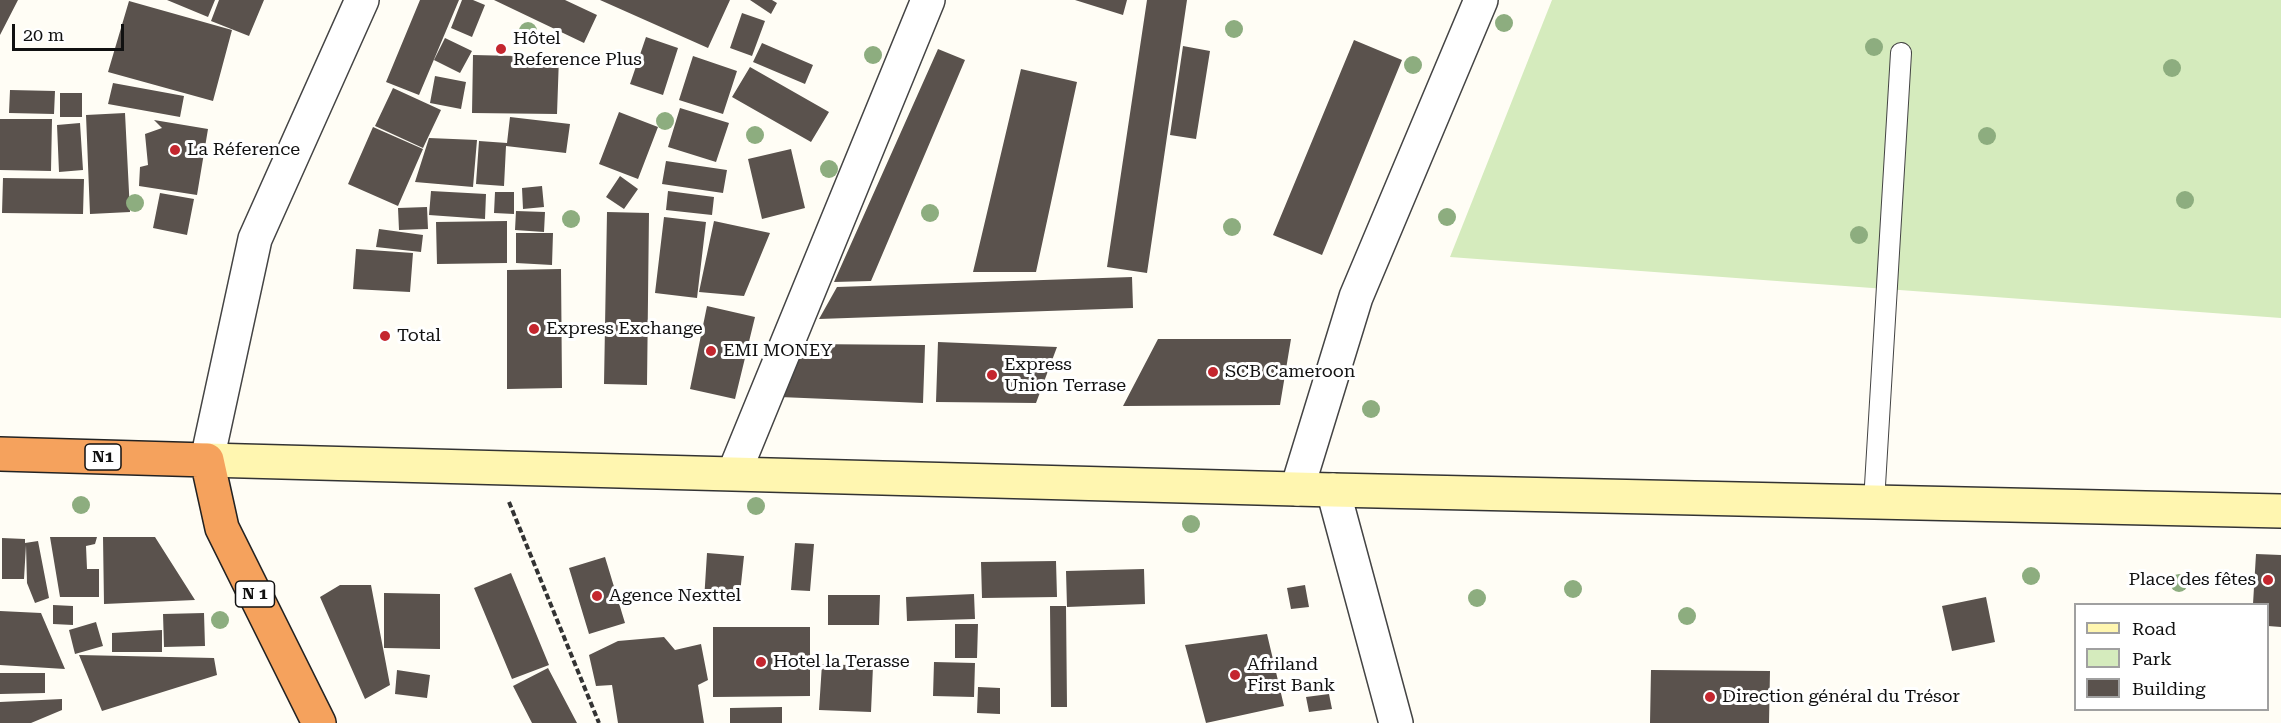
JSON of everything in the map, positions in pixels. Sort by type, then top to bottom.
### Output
[{"type":"highway","name":"N1","points":[[0,454],[207,460]]},
{"type":"highway","name":"N 1","points":[[207,460],[222,528],[319,723]]},
{"type":"street","points":[[362,0],[255,239],[207,460],[1333,490],[2281,511]]},
{"type":"street","points":[[734,473],[928,0]]},
{"type":"street","points":[[1298,489],[1356,297],[1481,0]]},
{"type":"street","points":[[1333,490],[1396,723]]},
{"type":"lane","points":[[1874,502],[1901,53]]},
{"type":"path","points":[[494,466],[599,723]]},
{"type":"green space","points":[[1552,0],[2281,0],[2281,318],[1450,257]]},
{"type":"building","points":[[0,0],[18,0],[0,35]]},
{"type":"building","points":[[167,0],[215,0],[208,17]]},
{"type":"building","points":[[219,0],[264,0],[249,36],[211,21]]},
{"type":"building","points":[[420,0],[459,0],[419,95],[386,82]]},
{"type":"building","points":[[462,0],[473,0],[485,5],[472,37],[451,28]]},
{"type":"building","points":[[494,0],[565,0],[597,15],[584,43]]},
{"type":"building","points":[[600,0],[730,0],[708,48]]},
{"type":"building","points":[[750,0],[772,0],[777,3],[771,14]]},
{"type":"building","points":[[1075,0],[1127,0],[1123,15]]},
{"type":"building","points":[[1147,0],[1187,0],[1147,273],[1107,267]]},
{"type":"building","points":[[129,1],[232,30],[213,101],[108,72]]},
{"type":"building","points":[[742,13],[765,21],[752,56],[730,48]]},
{"type":"building","points":[[646,37],[678,48],[663,95],[630,84]]},
{"type":"building","points":[[445,38],[472,51],[460,73],[434,60]]},
{"type":"building","points":[[1354,40],[1402,60],[1322,255],[1273,235]]},
{"type":"building","points":[[762,43],[813,65],[805,84],[753,62]]},
{"type":"building","points":[[1183,46],[1210,51],[1196,139],[1170,135]]},
{"type":"building","points":[[938,49],[965,60],[871,281],[834,282]]},
{"type":"building","points":[[473,55],[559,57],[557,114],[472,113]]},
{"type":"building","points":[[693,56],[737,71],[723,114],[679,100]]},
{"type":"building","points":[[750,67],[829,112],[811,142],[732,97]]},
{"type":"building","points":[[1021,69],[1077,82],[1036,272],[973,272]]},
{"type":"building","points":[[435,76],[466,82],[461,109],[430,103]]},
{"type":"building","points":[[113,83],[184,96],[180,117],[108,104]]},
{"type":"building","points":[[393,88],[441,110],[423,148],[375,126]]},
{"type":"building","points":[[10,90],[55,91],[54,114],[9,113]]},
{"type":"building","points":[[60,93],[82,93],[82,117],[60,117]]},
{"type":"building","points":[[680,108],[729,123],[716,162],[668,147]]},
{"type":"building","points":[[619,112],[658,127],[638,179],[599,164]]},
{"type":"building","points":[[125,113],[130,212],[90,214],[86,115]]},
{"type":"building","points":[[510,117],[570,124],[566,153],[506,146],[504,186],[476,184],[479,141],[507,143]]},
{"type":"building","points":[[0,119],[52,119],[51,171],[0,170]]},
{"type":"building","name":"La Réference","points":[[154,120],[208,129],[197,195],[139,186],[140,167],[148,165],[145,134],[162,128]]},
{"type":"building","points":[[80,123],[83,170],[59,172],[57,125]]},
{"type":"building","points":[[373,127],[423,149],[398,206],[348,184]]},
{"type":"building","points":[[429,138],[477,140],[473,187],[415,182]]},
{"type":"building","points":[[791,149],[805,208],[762,219],[748,159]]},
{"type":"building","points":[[666,161],[727,170],[723,193],[662,184]]},
{"type":"building","points":[[620,176],[638,189],[624,209],[606,197]]},
{"type":"building","points":[[3,178],[84,179],[83,214],[2,213]]},
{"type":"building","points":[[542,186],[544,207],[523,209],[522,188]]},
{"type":"building","points":[[431,191],[486,194],[485,219],[429,215]]},
{"type":"building","points":[[668,191],[714,197],[712,215],[666,210]]},
{"type":"building","points":[[495,192],[514,192],[514,214],[494,213]]},
{"type":"building","points":[[160,193],[194,199],[187,235],[153,228]]},
{"type":"building","points":[[427,207],[428,229],[399,230],[398,208]]},
{"type":"building","points":[[516,211],[545,212],[544,232],[515,230]]},
{"type":"building","points":[[607,212],[649,213],[647,385],[604,384]]},
{"type":"building","points":[[664,217],[706,222],[697,298],[655,293]]},
{"type":"building","points":[[507,221],[507,263],[437,264],[436,222]]},
{"type":"building","points":[[714,221],[770,233],[744,296],[699,292]]},
{"type":"building","points":[[379,229],[423,235],[421,252],[376,247]]},
{"type":"building","points":[[516,233],[553,233],[552,265],[516,263]]},
{"type":"building","points":[[356,249],[413,253],[410,292],[353,289]]},
{"type":"building","name":"Express Exchange","points":[[561,269],[562,388],[507,389],[507,270]]},
{"type":"building","points":[[1132,277],[1133,308],[819,319],[837,287]]},
{"type":"building","points":[[707,306],[755,317],[735,399],[690,389]]},
{"type":"building","name":"SCB Cameroon","points":[[1158,339],[1291,339],[1280,405],[1123,406]]},
{"type":"building","name":"Express Union Terrase","points":[[938,342],[1057,347],[1036,403],[936,402]]},
{"type":"building","points":[[805,344],[925,345],[923,403],[780,397]]},
{"type":"building","points":[[50,537],[97,537],[95,544],[86,546],[87,569],[99,569],[99,597],[60,597]]},
{"type":"building","points":[[103,537],[155,537],[195,600],[104,604]]},
{"type":"building","points":[[2,538],[25,539],[25,543],[38,541],[49,598],[35,603],[27,583],[26,545],[24,579],[2,579]]},
{"type":"building","points":[[795,543],[814,544],[810,591],[791,590]]},
{"type":"building","points":[[707,553],[744,556],[739,603],[704,601]]},
{"type":"building","name":"Place des fêtes","points":[[2256,554],[2281,555],[2281,627],[2269,626],[2269,603],[2253,603]]},
{"type":"building","name":"Agence Nexttel","points":[[605,557],[625,623],[589,634],[569,568]]},
{"type":"building","points":[[1056,561],[1057,597],[982,598],[981,562]]},
{"type":"building","points":[[1144,569],[1145,604],[1067,607],[1066,571]]},
{"type":"building","points":[[511,573],[549,665],[512,679],[474,588]]},
{"type":"building","points":[[340,585],[371,585],[390,685],[365,699],[320,597]]},
{"type":"building","points":[[1305,585],[1309,607],[1291,609],[1287,588]]},
{"type":"building","points":[[384,593],[440,594],[440,649],[384,648]]},
{"type":"building","points":[[974,594],[975,619],[907,621],[906,597]]},
{"type":"building","points":[[828,595],[880,595],[879,625],[828,625]]},
{"type":"building","points":[[1986,597],[1995,642],[1952,651],[1942,606]]},
{"type":"building","points":[[53,605],[73,606],[73,625],[53,624]]},
{"type":"building","points":[[1050,606],[1066,606],[1067,707],[1051,707]]},
{"type":"building","points":[[0,611],[41,613],[65,669],[0,665]]},
{"type":"building","points":[[204,613],[205,646],[164,647],[163,614]]},
{"type":"building","points":[[96,622],[103,646],[75,654],[69,630]]},
{"type":"building","points":[[955,624],[978,624],[977,658],[955,658]]},
{"type":"building","name":"Hotel la Terasse","points":[[713,627],[810,627],[810,696],[713,697]]},
{"type":"building","points":[[162,630],[162,652],[112,652],[112,633]]},
{"type":"building","name":"Afriland First Bank","points":[[1267,634],[1284,706],[1206,723],[1185,645]]},
{"type":"building","points":[[664,637],[675,650],[701,644],[708,680],[698,685],[704,723],[618,723],[612,685],[596,686],[589,655],[618,641]]},
{"type":"building","points":[[79,655],[214,658],[217,675],[102,711]]},
{"type":"building","points":[[934,662],[975,663],[974,697],[933,696]]},
{"type":"building","points":[[822,664],[873,666],[871,712],[819,710]]},
{"type":"building","points":[[548,668],[577,723],[532,723],[513,686]]},
{"type":"building","points":[[397,670],[430,675],[427,698],[395,694]]},
{"type":"building","name":"Direction général du Trésor","points":[[1651,670],[1770,671],[1769,723],[1650,723]]},
{"type":"building","points":[[0,673],[45,673],[45,693],[0,694]]},
{"type":"building","points":[[978,687],[1000,688],[1000,714],[977,713]]},
{"type":"building","points":[[1329,694],[1332,709],[1309,712],[1306,697]]},
{"type":"building","points":[[62,699],[62,710],[31,723],[0,723],[0,702]]},
{"type":"building","points":[[782,707],[782,723],[730,723],[730,708]]},
{"type":"place","name":"Hôtel Reference Plus","points":[[501,49]]},
{"type":"place","name":"La Réference","points":[[175,150]]},
{"type":"place","name":"Express Exchange","points":[[534,329]]},
{"type":"place","name":"Total","points":[[385,336]]},
{"type":"place","name":"EMI MONEY","points":[[711,351]]},
{"type":"place","name":"SCB Cameroon","points":[[1213,372]]},
{"type":"place","name":"Express Union Terrase","points":[[992,375]]},
{"type":"place","name":"Place des fêtes","points":[[2268,580]]},
{"type":"place","name":"Agence Nexttel","points":[[597,596]]},
{"type":"place","name":"Hotel la Terasse","points":[[761,662]]},
{"type":"place","name":"Afriland First Bank","points":[[1235,675]]},
{"type":"place","name":"Direction général du Trésor","points":[[1710,697]]}]
